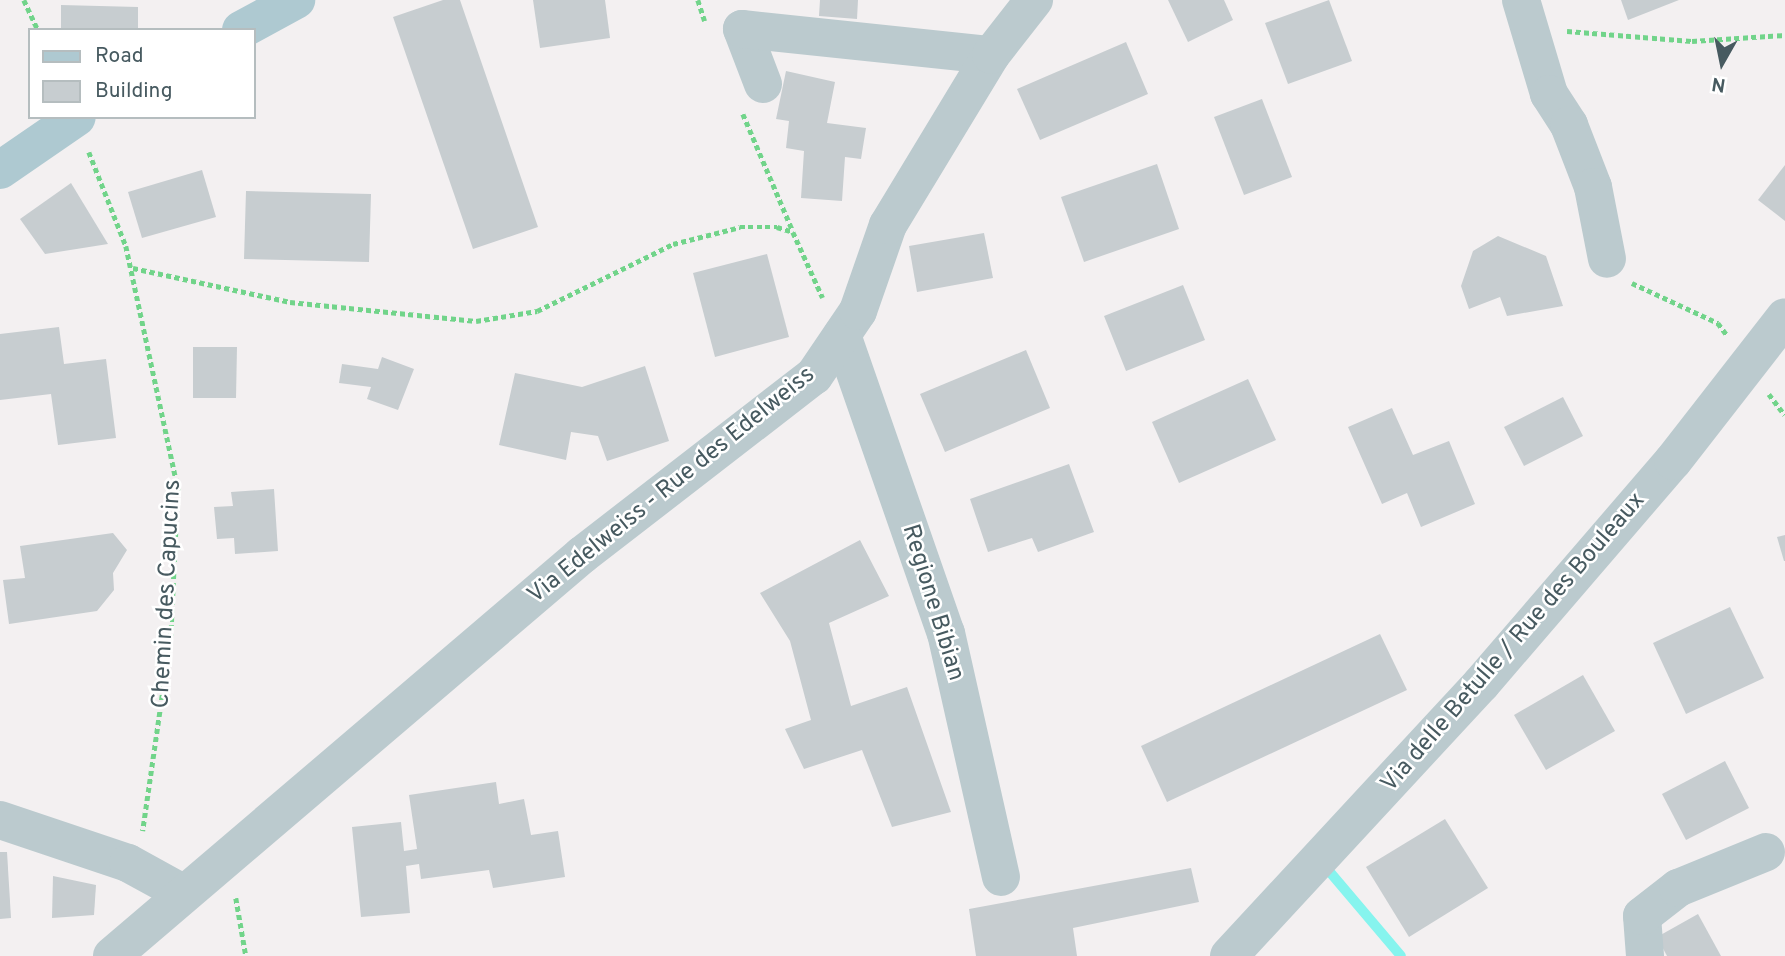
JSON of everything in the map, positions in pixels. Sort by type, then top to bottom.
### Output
[{"type":"main road","points":[[245,28],[296,0]]},
{"type":"main road","points":[[0,170],[73,119]]},
{"type":"street","name":"Via Edelweiss - Rue des Edelweiss","points":[[112,956],[181,892],[582,555],[814,376],[859,311],[888,225],[991,54],[1034,0]]},
{"type":"street","points":[[1526,18],[1549,94],[1569,125],[1593,187],[1607,259]]},
{"type":"street","points":[[763,84],[742,29],[991,54]]},
{"type":"street","name":"Via delle Betulle / Rue des Bouleaux","points":[[1229,956],[1481,684],[1673,461],[1785,317]]},
{"type":"street","name":"Regione Bibian","points":[[842,335],[946,633],[1001,877]]},
{"type":"street","points":[[0,820],[128,863],[181,892]]},
{"type":"street","points":[[1645,956],[1642,916],[1678,888],[1766,852]]},
{"type":"path","points":[[24,0],[37,28]]},
{"type":"path","points":[[1526,18],[1724,42],[1785,35]]},
{"type":"path","name":"Chemin des Capucins","points":[[74,119],[132,268],[178,489],[168,663],[142,838]]},
{"type":"path","points":[[132,268],[290,302],[476,321],[537,311],[673,244],[740,227],[777,227],[793,232],[842,335]]},
{"type":"path","points":[[1607,259],[1623,280],[1718,323],[1785,415]]},
{"type":"path","points":[[229,853],[246,956]]},
{"type":"building","points":[[443,0],[460,0],[538,227],[473,249],[393,17]]},
{"type":"building","points":[[533,0],[605,0],[610,38],[540,48]]},
{"type":"building","points":[[820,0],[858,0],[857,19],[819,16]]},
{"type":"building","points":[[1168,0],[1224,0],[1233,20],[1188,42]]},
{"type":"building","points":[[1329,0],[1352,61],[1288,84],[1265,23]]},
{"type":"building","points":[[1621,0],[1679,0],[1628,20]]},
{"type":"building","points":[[61,5],[138,7],[138,28],[61,28]]},
{"type":"building","points":[[1126,42],[1148,94],[1040,140],[1017,89]]},
{"type":"building","points":[[786,71],[835,82],[827,123],[866,128],[861,159],[845,157],[842,201],[801,198],[804,151],[786,148],[789,121],[776,119]]},
{"type":"building","points":[[1262,99],[1292,177],[1244,195],[1214,117]]},
{"type":"building","points":[[1157,164],[1179,229],[1084,262],[1061,197]]},
{"type":"building","points":[[1785,165],[1785,221],[1758,200]]},
{"type":"building","points":[[202,170],[216,217],[142,238],[128,192]]},
{"type":"building","points":[[71,183],[108,244],[45,254],[20,219]]},
{"type":"building","points":[[246,191],[371,194],[369,262],[244,259]]},
{"type":"building","points":[[984,233],[993,278],[917,292],[909,246]]},
{"type":"building","points":[[1498,236],[1546,256],[1563,306],[1507,316],[1500,297],[1469,309],[1461,286],[1473,251]]},
{"type":"building","points":[[767,254],[789,337],[715,357],[693,273]]},
{"type":"building","points":[[1183,285],[1205,340],[1126,371],[1104,316]]},
{"type":"building","points":[[59,327],[64,364],[106,359],[116,438],[58,445],[51,394],[0,400],[0,334]]},
{"type":"building","points":[[193,347],[237,347],[236,398],[193,398]]},
{"type":"building","points":[[1026,350],[1050,408],[945,452],[920,394]]},
{"type":"building","points":[[382,357],[414,369],[398,410],[367,399],[371,387],[339,383],[342,364],[378,369]]},
{"type":"building","points":[[645,366],[669,441],[607,461],[598,436],[571,432],[566,460],[499,445],[515,373],[582,387]]},
{"type":"building","points":[[1248,379],[1276,440],[1179,483],[1152,422]]},
{"type":"building","points":[[1563,397],[1583,436],[1524,466],[1504,427]]},
{"type":"building","points":[[1392,408],[1413,455],[1449,441],[1475,504],[1421,527],[1407,493],[1382,504],[1348,427]]},
{"type":"building","points":[[1069,464],[1094,532],[1038,552],[1032,538],[988,552],[970,499]]},
{"type":"building","points":[[274,489],[278,551],[235,554],[234,538],[217,539],[214,507],[233,506],[231,492]]},
{"type":"building","points":[[113,533],[127,550],[113,573],[114,590],[97,611],[9,624],[3,580],[25,578],[20,546]]},
{"type":"building","points":[[1785,535],[1785,561],[1784,561],[1777,537]]},
{"type":"building","points":[[860,540],[889,596],[829,623],[851,706],[907,687],[951,812],[892,827],[862,750],[804,769],[785,729],[811,720],[790,641],[760,593]]},
{"type":"building","points":[[1730,607],[1764,678],[1686,714],[1653,643]]},
{"type":"building","points":[[1380,634],[1407,690],[1167,802],[1141,746]]},
{"type":"building","points":[[1583,675],[1615,731],[1546,770],[1514,715]]},
{"type":"building","points":[[1725,761],[1749,808],[1686,840],[1662,794]]},
{"type":"building","points":[[496,782],[499,804],[524,799],[531,835],[558,831],[565,877],[493,888],[489,870],[421,879],[419,864],[406,866],[410,913],[361,917],[352,827],[401,822],[404,851],[417,849],[409,795]]},
{"type":"building","points":[[1445,819],[1488,888],[1409,937],[1366,867]]},
{"type":"building","points":[[0,852],[7,852],[11,918],[0,919]]},
{"type":"building","points":[[1191,868],[1199,902],[1073,928],[1077,956],[976,956],[969,909]]},
{"type":"building","points":[[53,876],[96,885],[94,915],[52,918]]},
{"type":"building","points":[[1698,914],[1721,956],[1667,956],[1657,937]]},
{"type":"waterway","points":[[1329,871],[1401,956]]}]
